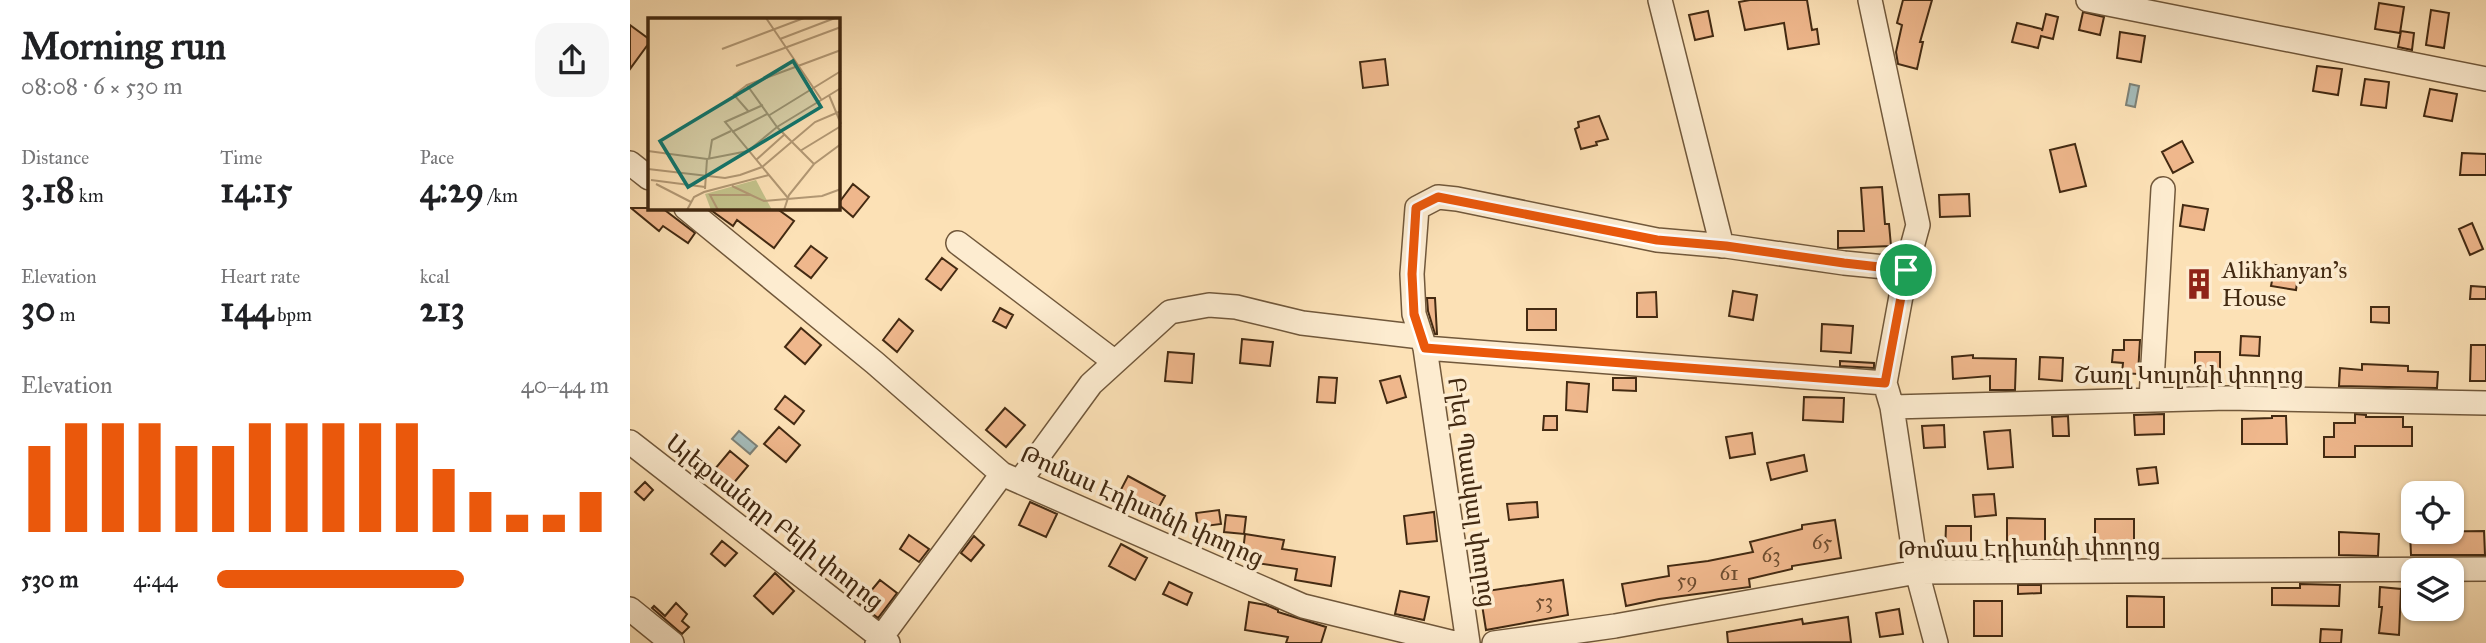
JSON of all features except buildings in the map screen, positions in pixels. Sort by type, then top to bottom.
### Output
[{"type":"street","points":[[1660,0],[1722,246],[1906,270]]},
{"type":"street","points":[[1870,0],[1918,225],[1906,270],[1885,383],[1892,407],[1917,572],[1936,643]]},
{"type":"street","points":[[2088,0],[2486,79]]},
{"type":"street","points":[[630,163],[648,177]]},
{"type":"street","points":[[2151,399],[2163,189]]},
{"type":"street","name":"Բլեզ Պասկալ փողոց","points":[[1468,643],[1423,342],[1414,314],[1412,274],[1416,208],[1438,197],[1657,240],[1722,246]]},
{"type":"street","name":"Թոմաս Էդիսոնի փողոց","points":[[688,210],[1011,478],[1303,606],[1454,643]]},
{"type":"street","points":[[958,243],[1115,362]]},
{"type":"street","points":[[882,641],[1011,478],[1091,384],[1170,312],[1209,305],[1265,312],[1323,326],[1423,342],[1885,383]]},
{"type":"street","name":"Շառլ Կուլոնի փողոց","points":[[1892,407],[2228,398],[2486,403]]},
{"type":"street","name":"Ալեքսանդր Բելի փողոց","points":[[630,442],[882,641]]},
{"type":"street","name":"Թոմաս Էդիսոնի փողոց","points":[[1494,643],[1615,626],[1917,572],[2486,569]]},
{"type":"street","points":[[630,609],[672,643]]},
{"type":"water","points":[[2130,84],[2139,86],[2135,107],[2126,105]]},
{"type":"water","points":[[739,431],[757,446],[750,454],[732,439]]},
{"type":"place","name":"Alikhanyan's House","points":[[2199,284]]},
{"type":"route","points":[[1438,197],[1657,240],[1726,246],[1906,270],[1885,383],[1425,348],[1414,314],[1412,274],[1416,208],[1438,197]]}]
